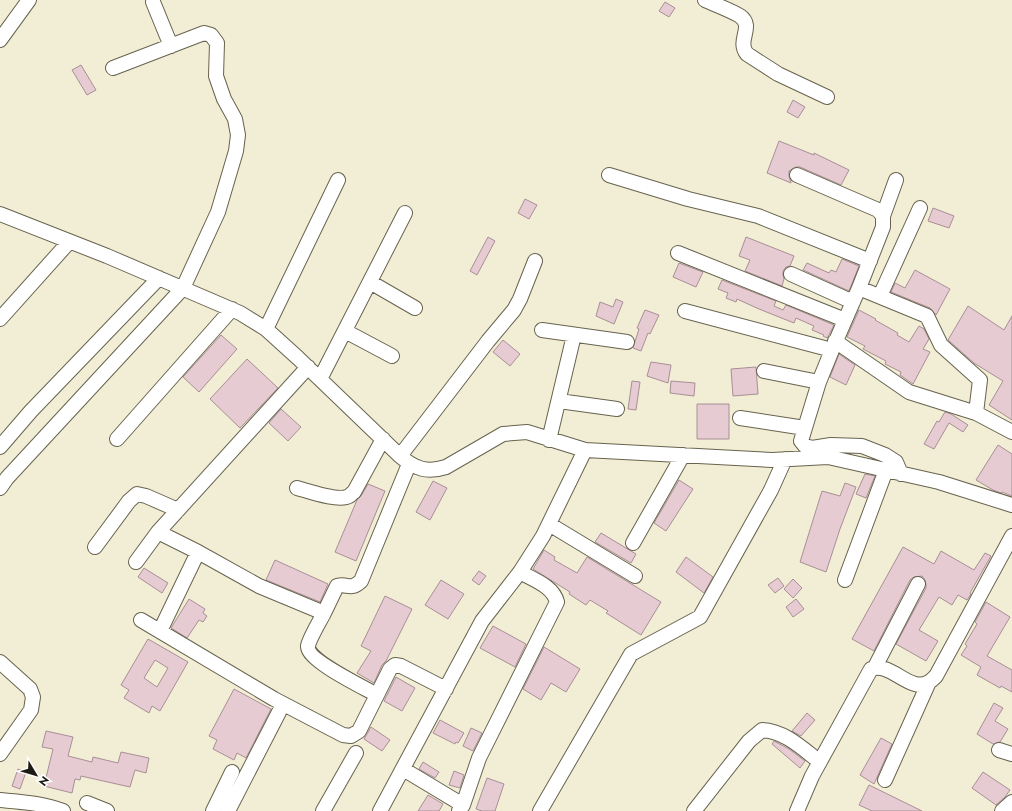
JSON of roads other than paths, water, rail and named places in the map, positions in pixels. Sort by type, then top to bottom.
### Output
[{"type":"street","points":[[0,40],[29,0]]},
{"type":"street","points":[[705,0],[741,17],[745,23],[746,30],[742,43],[743,49],[747,54],[778,74],[827,97]]},
{"type":"street","points":[[153,2],[170,46]]},
{"type":"street","points":[[0,488],[13,472],[183,288],[218,212],[236,151],[238,135],[235,119],[224,98],[216,76],[217,42],[211,35],[204,33],[113,68]]},
{"type":"street","points":[[610,175],[688,199],[758,216],[870,261]]},
{"type":"street","points":[[797,175],[878,210],[883,216]]},
{"type":"street","points":[[266,329],[338,180]]},
{"type":"street","points":[[896,180],[883,216],[883,227],[819,382],[801,441],[805,446],[812,448],[831,445],[862,446],[885,455],[896,462],[901,474]]},
{"type":"street","points":[[880,296],[920,208]]},
{"type":"street","points":[[0,214],[159,278],[240,313],[266,329],[405,460],[416,468],[428,470],[442,468],[503,434],[526,432],[585,450],[772,460],[828,457],[938,482],[1012,506]]},
{"type":"street","points":[[320,379],[405,214]]},
{"type":"street","points":[[0,319],[69,242]]},
{"type":"street","points":[[678,253],[845,320]]},
{"type":"street","points":[[377,695],[321,663],[309,652],[308,646],[337,586],[356,586],[361,581],[405,460],[488,341],[514,310],[535,261]]},
{"type":"street","points":[[791,274],[853,302]]},
{"type":"street","points":[[0,448],[30,411],[159,278]]},
{"type":"street","points":[[370,282],[415,308]]},
{"type":"street","points":[[859,288],[926,316],[941,345],[980,380],[976,413]]},
{"type":"street","points":[[117,439],[232,309]]},
{"type":"street","points":[[685,311],[834,346],[909,392],[976,413],[1012,432]]},
{"type":"street","points":[[542,330],[574,336],[627,342]]},
{"type":"street","points":[[345,331],[392,356]]},
{"type":"street","points":[[549,440],[574,336]]},
{"type":"street","points":[[136,562],[158,532],[308,368]]},
{"type":"street","points":[[764,372],[819,382]]},
{"type":"street","points":[[559,401],[617,409]]},
{"type":"street","points":[[740,418],[806,428]]},
{"type":"street","points":[[297,488],[335,497],[342,498],[349,496],[354,492],[383,439]]},
{"type":"street","points":[[380,811],[482,621],[520,572],[549,524],[585,450]]},
{"type":"street","points":[[633,543],[683,455]]},
{"type":"street","points":[[540,811],[631,654],[700,618],[772,490],[785,459]]},
{"type":"street","points":[[845,580],[886,470]]},
{"type":"street","points":[[95,547],[129,501],[137,494],[146,496],[178,510]]},
{"type":"street","points":[[549,524],[635,576]]},
{"type":"street","points":[[158,532],[198,552],[259,586],[324,613]]},
{"type":"street","points":[[885,780],[929,682],[936,676],[1012,536]]},
{"type":"street","points":[[160,631],[198,552]]},
{"type":"street","points":[[403,769],[461,808],[479,758],[557,602],[556,595],[550,589],[520,572]]},
{"type":"street","points":[[797,811],[812,776],[868,672],[875,667],[918,584]]},
{"type":"street","points":[[141,620],[274,699],[343,735],[351,736],[359,731],[390,669],[395,665],[401,666],[446,689]]},
{"type":"street","points":[[0,662],[30,689],[33,697],[31,710],[2,747]]},
{"type":"street","points":[[875,667],[884,668],[918,685],[929,682]]},
{"type":"street","points":[[228,811],[279,712]]},
{"type":"street","points":[[694,811],[749,741],[762,730],[771,730],[782,734],[820,762]]},
{"type":"street","points":[[323,811],[356,753]]},
{"type":"street","points":[[213,811],[232,772]]},
{"type":"street","points":[[1002,811],[1012,802]]},
{"type":"street","points":[[1,803],[33,803],[54,807],[63,811]]},
{"type":"street","points":[[87,803],[107,811]]}]
